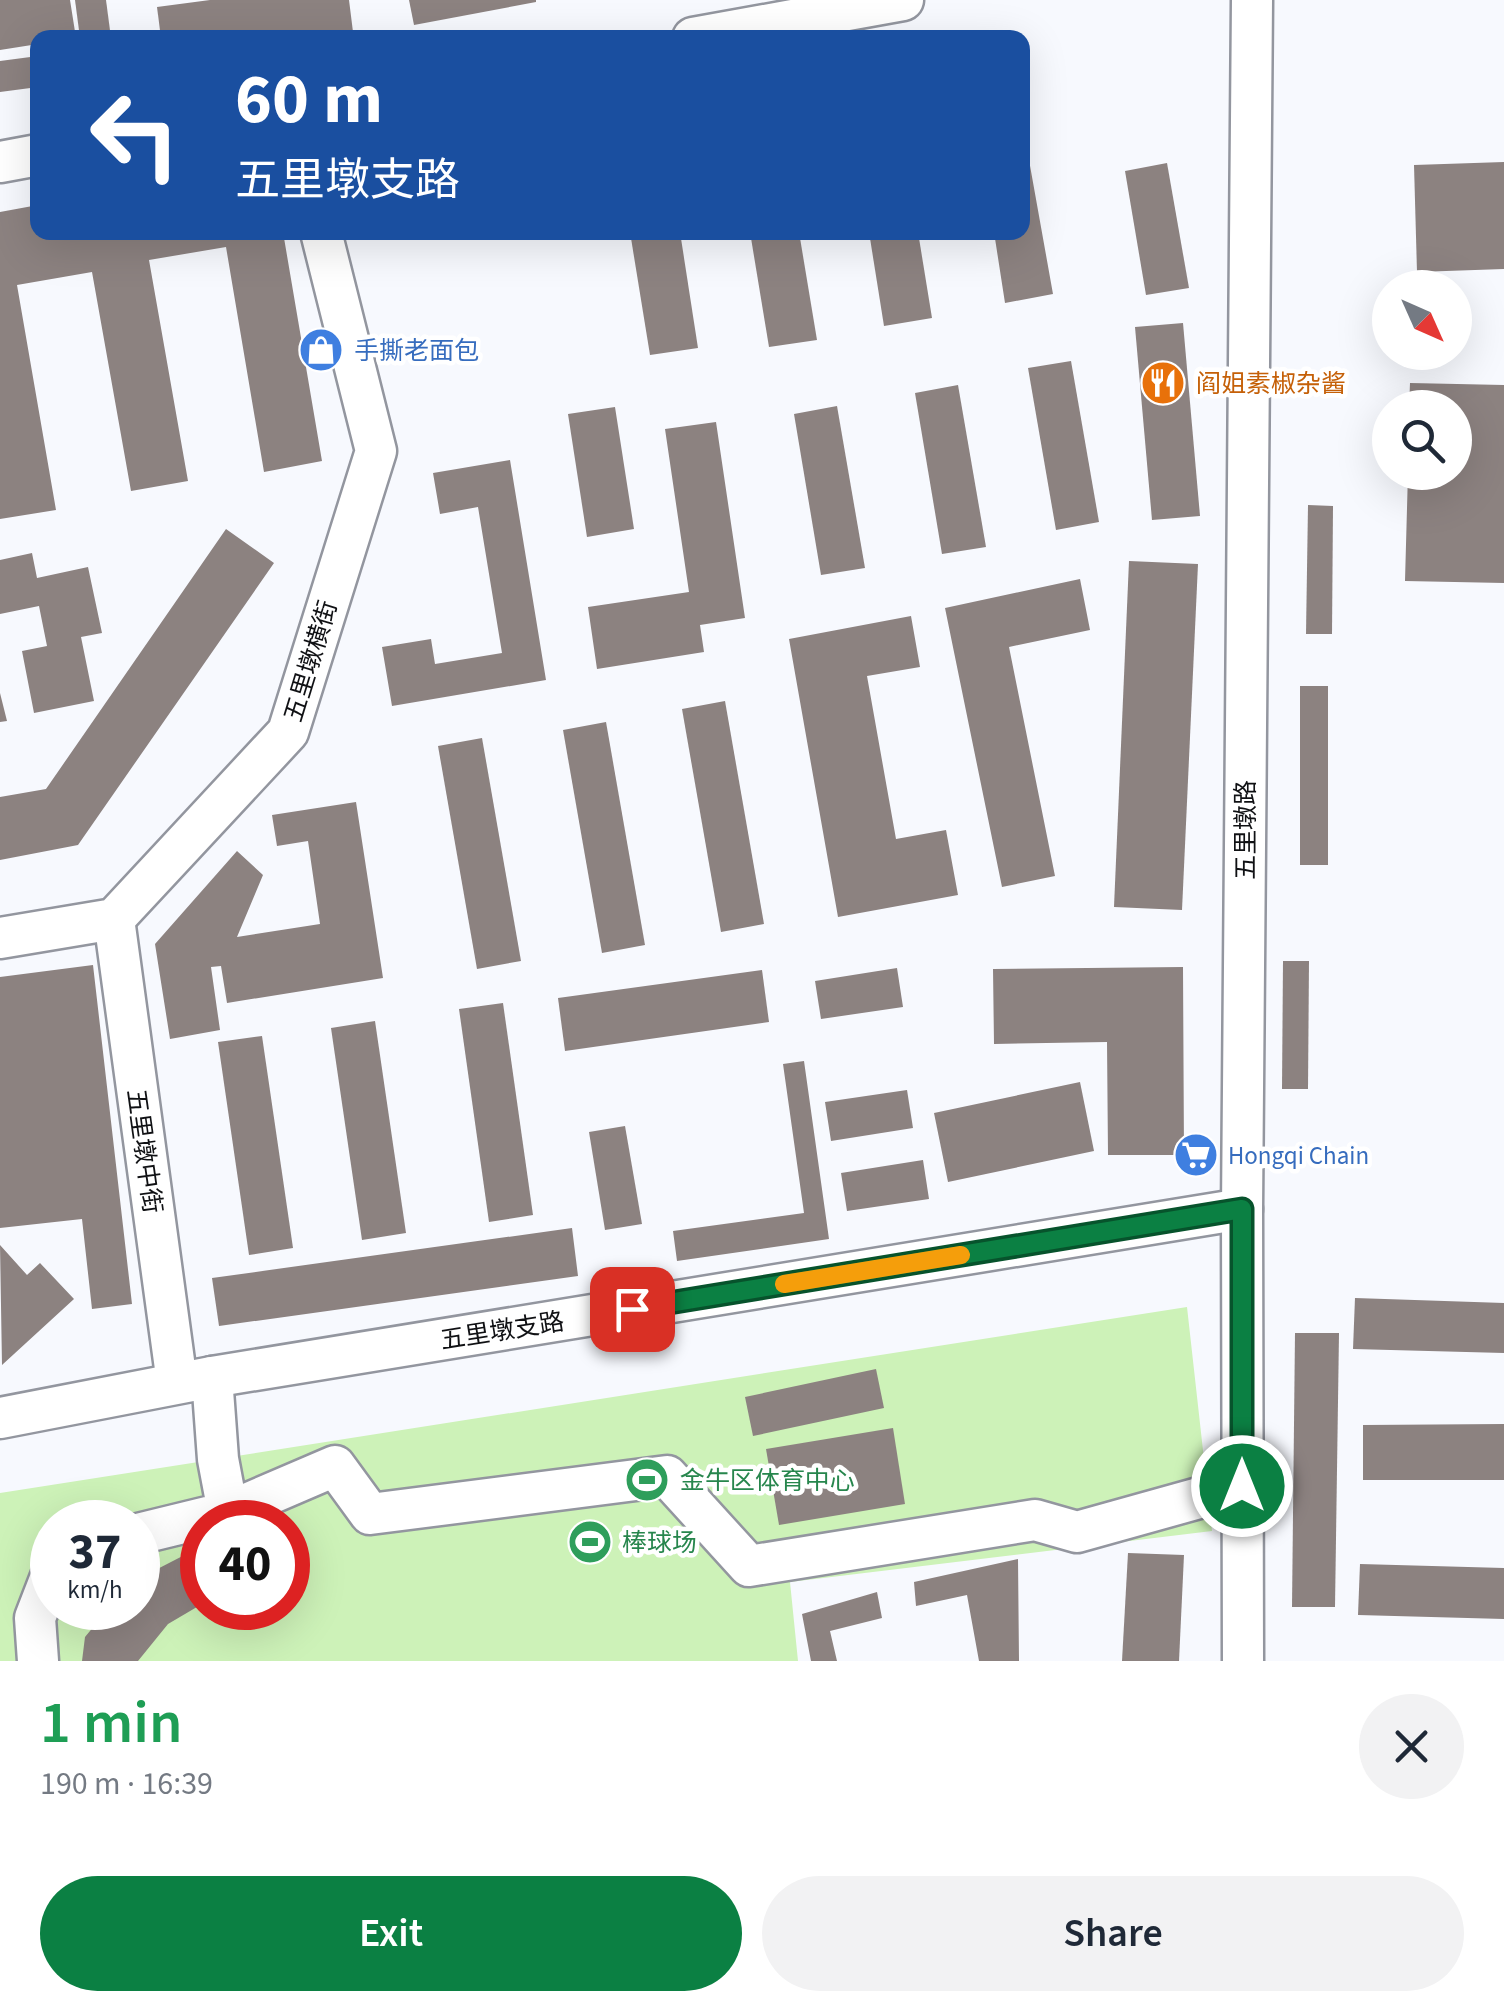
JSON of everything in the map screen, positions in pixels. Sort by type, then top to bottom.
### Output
[{"type":"street","points":[[737,30],[902,0]]},
{"type":"street","name":"五里墩路","points":[[1242,1661],[1252,0]]},
{"type":"street","points":[[0,162],[30,156]]},
{"type":"street","name":"五里墩横街","points":[[114,919],[288,732],[376,451],[324,240]]},
{"type":"street","points":[[0,938],[114,919]]},
{"type":"street","name":"五里墩中街","points":[[114,919],[194,1380],[218,1459],[226,1500]]},
{"type":"street","name":"五里墩支路","points":[[0,1418],[194,1380],[1242,1209]]},
{"type":"street","points":[[256,1500],[335,1466],[370,1514],[667,1476],[749,1566],[1036,1520],[1078,1532],[1242,1486]]},
{"type":"street","points":[[36,1630],[38,1661]]},
{"type":"green space","name":"金牛区体育中心","points":[[1187,1307],[1212,1531],[790,1582],[798,1661],[0,1661],[0,1493]]},
{"type":"building","points":[[0,0],[70,0],[75,30],[30,30],[30,45],[0,50]]},
{"type":"building","points":[[75,0],[106,0],[110,30],[79,30]]},
{"type":"building","points":[[210,0],[349,0],[353,30],[160,30],[157,7]]},
{"type":"building","points":[[409,0],[536,0],[536,2],[414,25]]},
{"type":"building","points":[[30,57],[30,88],[0,92],[0,61]]},
{"type":"building","points":[[1504,162],[1504,269],[1417,270],[1414,165]]},
{"type":"building","points":[[1167,163],[1189,288],[1146,295],[1125,171]]},
{"type":"building","points":[[1030,166],[1053,294],[1005,303],[995,240],[1030,240]]},
{"type":"building","points":[[30,206],[30,240],[284,240],[322,461],[264,472],[226,247],[149,260],[188,481],[131,491],[92,272],[17,285],[56,510],[0,519],[0,212]]},
{"type":"building","points":[[631,240],[681,240],[698,348],[650,355]]},
{"type":"building","points":[[751,240],[800,240],[817,340],[769,347]]},
{"type":"building","points":[[870,240],[919,240],[932,318],[884,326]]},
{"type":"building","points":[[1183,323],[1200,516],[1152,520],[1135,327]]},
{"type":"building","points":[[1071,361],[1099,522],[1056,530],[1028,368]]},
{"type":"building","points":[[1410,383],[1504,385],[1504,583],[1405,581],[1408,490],[1472,490],[1472,390],[1410,390]]},
{"type":"building","points":[[958,385],[986,547],[942,554],[915,393]]},
{"type":"building","points":[[837,406],[865,568],[821,575],[794,414]]},
{"type":"building","points":[[615,407],[634,529],[587,537],[568,414]]},
{"type":"building","points":[[716,422],[745,618],[700,625],[704,652],[597,669],[588,607],[689,592],[665,429]]},
{"type":"building","points":[[510,460],[546,680],[392,706],[382,647],[431,639],[435,664],[502,653],[478,507],[440,514],[433,473]]},
{"type":"building","points":[[1308,505],[1333,506],[1332,634],[1306,634]]},
{"type":"building","points":[[226,529],[274,563],[78,845],[0,860],[0,797],[46,789]]},
{"type":"building","points":[[32,553],[37,578],[88,567],[102,633],[81,637],[94,701],[34,713],[22,651],[47,646],[39,606],[0,614],[0,560]]},
{"type":"building","points":[[1129,561],[1198,564],[1182,910],[1114,907]]},
{"type":"building","points":[[1080,579],[1090,630],[1009,647],[1055,876],[1002,887],[945,608]]},
{"type":"building","points":[[911,616],[920,667],[867,676],[896,839],[946,830],[958,895],[838,917],[789,639]]},
{"type":"building","points":[[1300,686],[1328,686],[1328,865],[1300,865]]},
{"type":"building","points":[[0,693],[7,721],[0,722]]},
{"type":"building","points":[[725,701],[764,924],[721,932],[682,709]]},
{"type":"building","points":[[606,722],[645,945],[602,953],[563,730]]},
{"type":"building","points":[[482,738],[521,961],[477,969],[438,746]]},
{"type":"building","points":[[356,802],[383,978],[227,1003],[221,966],[211,967],[220,1030],[170,1039],[155,944],[237,851],[263,875],[237,937],[320,924],[308,841],[277,846],[272,815]]},
{"type":"building","points":[[1283,961],[1309,961],[1308,1089],[1282,1089]]},
{"type":"building","points":[[93,965],[132,1304],[92,1309],[82,1219],[0,1228],[0,977]]},
{"type":"building","points":[[1183,967],[1184,1155],[1108,1155],[1107,1042],[994,1044],[993,969]]},
{"type":"building","points":[[897,968],[903,1007],[821,1019],[815,981]]},
{"type":"building","points":[[762,970],[769,1022],[565,1051],[558,998]]},
{"type":"building","points":[[503,1003],[533,1215],[489,1222],[459,1009]]},
{"type":"building","points":[[375,1021],[406,1233],[362,1240],[331,1028]]},
{"type":"building","points":[[262,1036],[293,1248],[249,1255],[218,1042]]},
{"type":"building","points":[[804,1061],[829,1239],[677,1261],[673,1231],[804,1213],[783,1064]]},
{"type":"building","points":[[1080,1082],[1094,1151],[948,1182],[934,1113]]},
{"type":"building","points":[[907,1090],[913,1128],[831,1141],[825,1102]]},
{"type":"building","points":[[625,1126],[642,1224],[605,1230],[589,1132]]},
{"type":"building","points":[[923,1160],[929,1199],[847,1211],[841,1173]]},
{"type":"building","points":[[572,1228],[578,1276],[219,1326],[212,1278]]},
{"type":"building","points":[[0,1245],[27,1275],[40,1263],[74,1299],[2,1365]]},
{"type":"building","points":[[1355,1298],[1504,1303],[1504,1353],[1353,1349]]},
{"type":"building","points":[[1295,1333],[1339,1333],[1335,1607],[1292,1607]]},
{"type":"building","points":[[876,1369],[884,1408],[753,1436],[745,1397]]},
{"type":"building","points":[[1504,1424],[1504,1480],[1363,1480],[1363,1425]]},
{"type":"building","points":[[893,1428],[905,1504],[779,1525],[766,1449]]},
{"type":"building","points":[[1128,1553],[1184,1555],[1179,1661],[1122,1661]]},
{"type":"building","points":[[180,1557],[180,1617],[168,1624],[138,1661],[82,1661],[85,1637],[91,1630],[160,1630],[160,1568]]},
{"type":"building","points":[[1018,1559],[1019,1661],[979,1661],[967,1595],[916,1606],[914,1582]]},
{"type":"building","points":[[1360,1564],[1504,1568],[1504,1619],[1358,1615]]},
{"type":"building","points":[[877,1592],[882,1618],[830,1631],[837,1661],[811,1661],[802,1614]]},
{"type":"slow traffic","points":[[784,1284],[961,1255]]},
{"type":"place","name":"手撕老面包","points":[[321,350]]},
{"type":"place","name":"阎姐素椒杂酱","points":[[1163,383]]},
{"type":"place","name":"Hongqi Chain","points":[[1196,1155]]},
{"type":"place","name":"金牛区体育中心","points":[[647,1480]]},
{"type":"place","name":"棒球场","points":[[590,1542]]},
{"type":"route","points":[[632,1309],[1242,1209],[1242,1486]]}]
